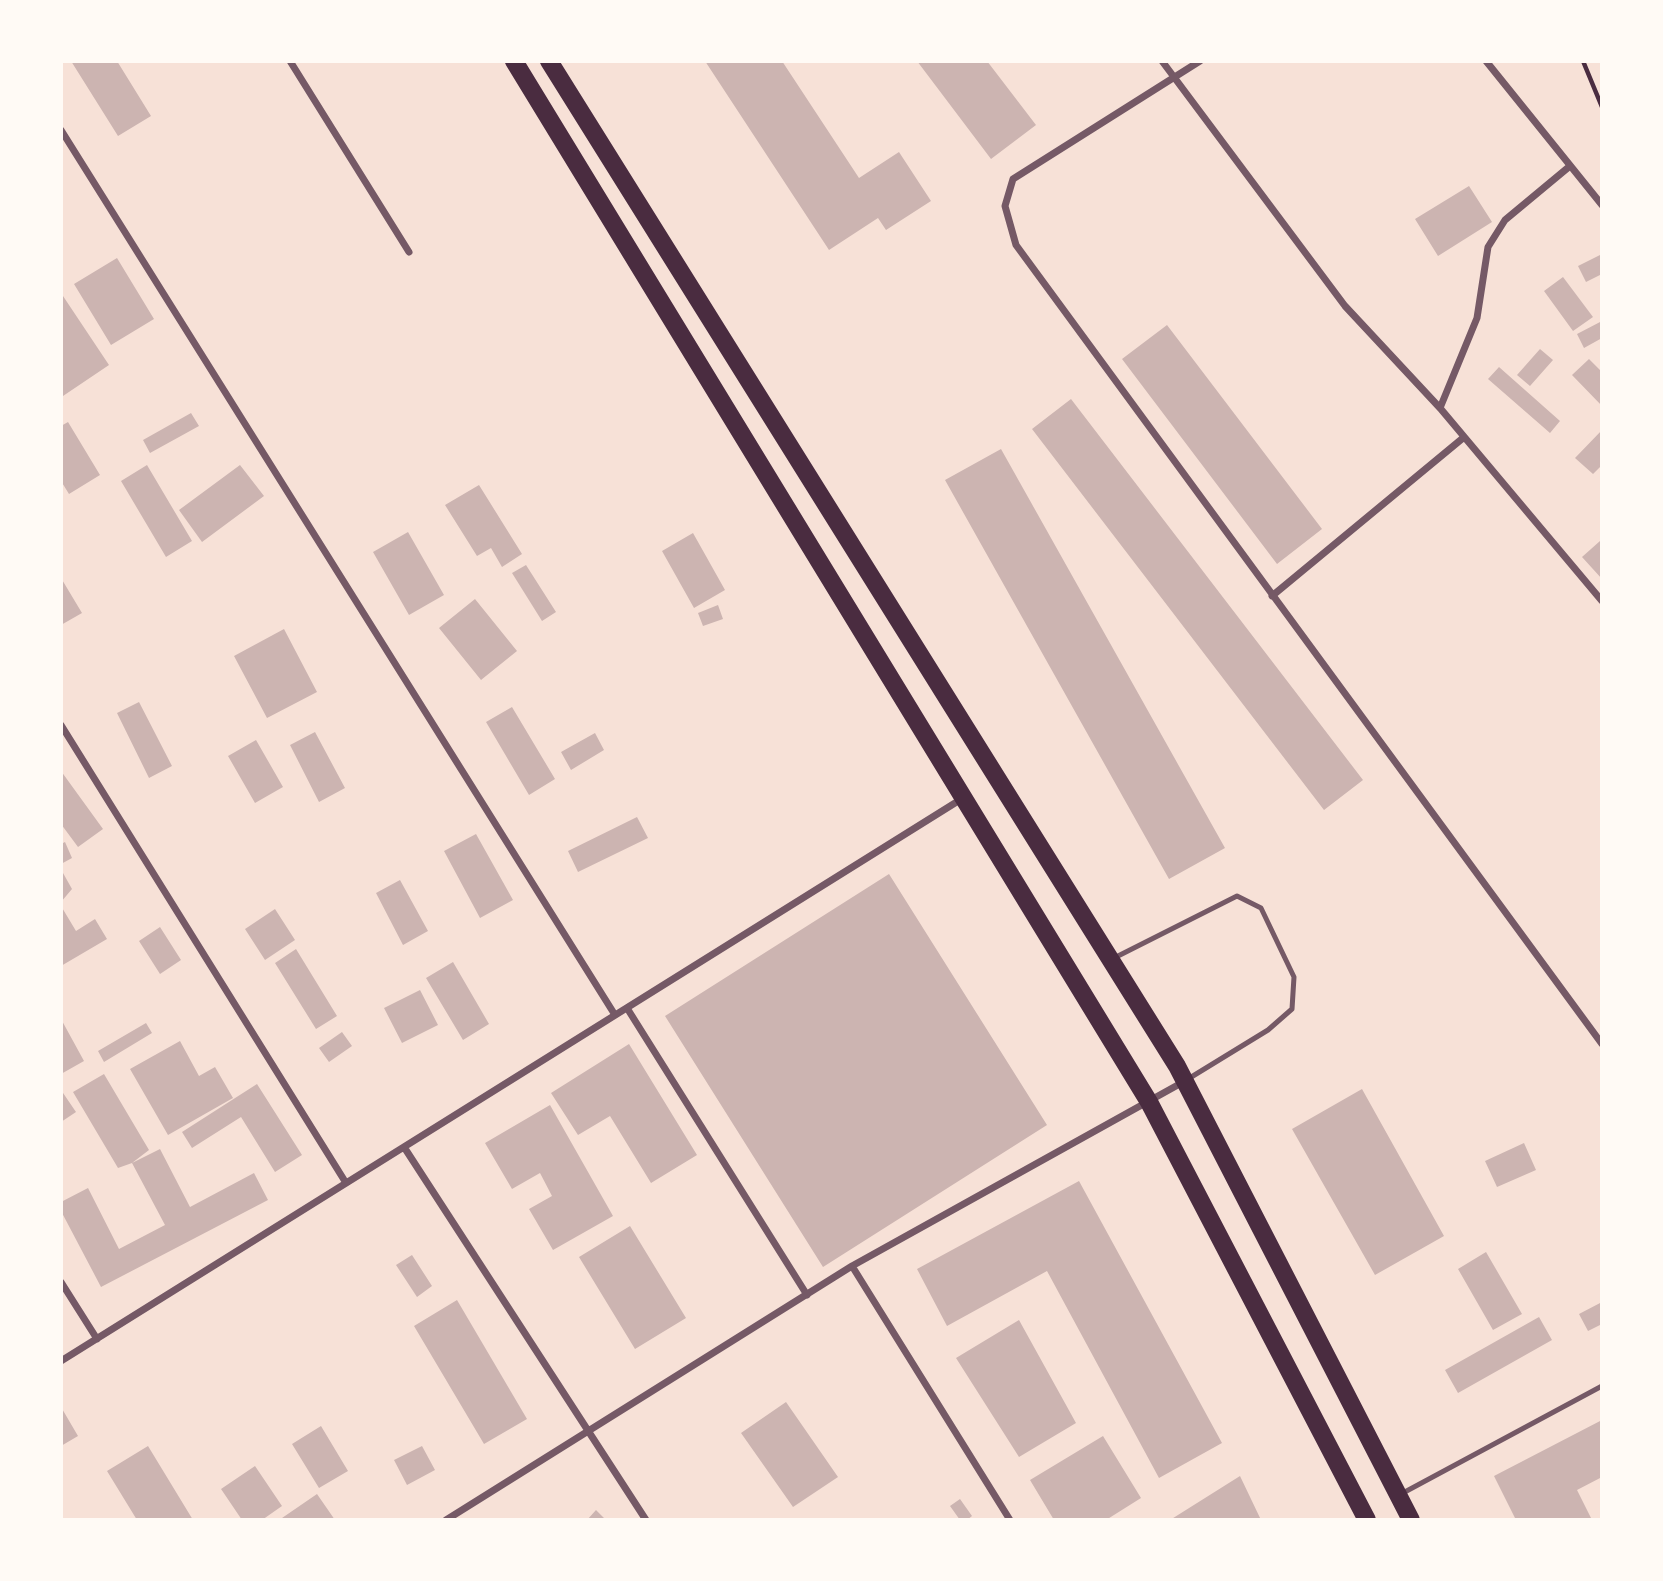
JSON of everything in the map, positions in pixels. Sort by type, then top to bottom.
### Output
[{"type":"main road","points":[[514,61],[965,796],[1149,1102],[1367,1520]]},
{"type":"main road","points":[[549,61],[1185,1081],[1411,1520]]},
{"type":"street","points":[[290,61],[409,252]]},
{"type":"street","points":[[1162,61],[1345,306],[1440,408],[1602,601]]},
{"type":"street","points":[[1200,61],[1013,179],[1005,206],[1016,245],[1602,1044]]},
{"type":"street","points":[[1486,61],[1602,205]]},
{"type":"street","points":[[61,130],[615,1015]]},
{"type":"street","points":[[1440,408],[1477,318],[1488,247],[1505,220],[1570,166]]},
{"type":"street","points":[[1272,596],[1463,438]]},
{"type":"street","points":[[61,725],[346,1183]]},
{"type":"street","points":[[61,1361],[965,796]]},
{"type":"street","points":[[627,1008],[807,1295]]},
{"type":"street","points":[[446,1520],[852,1266],[1185,1081]]},
{"type":"street","points":[[404,1147],[646,1520]]},
{"type":"street","points":[[852,1266],[1010,1520]]},
{"type":"street","points":[[61,1282],[97,1339]]},
{"type":"lane","points":[[1111,960],[1237,895],[1261,908],[1294,977],[1292,1009],[1268,1030],[1185,1081]]},
{"type":"lane","points":[[1399,1495],[1602,1386]]},
{"type":"path","points":[[1583,61],[1602,107]]},
{"type":"building","points":[[71,61],[117,61],[151,116],[118,136]]},
{"type":"building","points":[[705,61],[782,61],[859,178],[899,152],[931,201],[886,230],[878,218],[829,250]]},
{"type":"building","points":[[917,61],[987,61],[1036,125],[991,159]]},
{"type":"building","points":[[1469,186],[1492,222],[1438,256],[1415,219]]},
{"type":"building","points":[[1602,254],[1602,274],[1586,282],[1578,266]]},
{"type":"building","points":[[117,258],[154,319],[111,345],[74,284]]},
{"type":"building","points":[[1563,277],[1593,317],[1573,331],[1544,291]]},
{"type":"building","points":[[61,293],[109,365],[63,396],[61,394]]},
{"type":"building","points":[[1602,321],[1602,338],[1584,348],[1577,334]]},
{"type":"building","points":[[1167,325],[1322,529],[1277,564],[1122,359]]},
{"type":"building","points":[[1540,349],[1553,360],[1530,386],[1517,375]]},
{"type":"building","points":[[1589,359],[1602,372],[1602,406],[1572,375]]},
{"type":"building","points":[[1499,367],[1560,421],[1550,433],[1488,379]]},
{"type":"building","points":[[1071,399],[1363,780],[1324,810],[1032,429]]},
{"type":"building","points":[[191,413],[199,426],[150,453],[143,440]]},
{"type":"building","points":[[68,422],[100,475],[69,494],[61,481],[61,426]]},
{"type":"building","points":[[1602,430],[1602,465],[1593,474],[1575,458]]},
{"type":"building","points":[[1001,449],[1225,848],[1169,879],[945,480]]},
{"type":"building","points":[[147,465],[192,541],[166,557],[121,481]]},
{"type":"building","points":[[240,465],[264,496],[202,542],[179,510]]},
{"type":"building","points":[[479,485],[522,554],[502,567],[491,548],[477,556],[445,505]]},
{"type":"building","points":[[408,532],[444,595],[409,615],[373,552]]},
{"type":"building","points":[[693,533],[725,590],[694,608],[662,551]]},
{"type":"building","points":[[1600,541],[1602,543],[1602,579],[1582,557]]},
{"type":"building","points":[[526,565],[556,612],[542,621],[512,573]]},
{"type":"building","points":[[61,578],[82,613],[61,625]]},
{"type":"building","points":[[475,599],[517,651],[481,680],[439,628]]},
{"type":"building","points":[[718,605],[723,619],[703,626],[698,613]]},
{"type":"building","points":[[284,629],[317,692],[267,718],[234,656]]},
{"type":"building","points":[[139,702],[172,766],[149,778],[117,713]]},
{"type":"building","points":[[512,707],[555,779],[529,795],[486,722]]},
{"type":"building","points":[[315,732],[345,788],[319,802],[290,745]]},
{"type":"building","points":[[595,733],[604,750],[571,770],[561,752]]},
{"type":"building","points":[[256,740],[283,787],[255,803],[228,756]]},
{"type":"building","points":[[61,771],[103,829],[78,847],[61,824]]},
{"type":"building","points":[[637,817],[648,838],[578,872],[568,851]]},
{"type":"building","points":[[476,834],[513,900],[480,918],[444,851]]},
{"type":"building","points":[[65,842],[72,858],[61,864],[61,844]]},
{"type":"building","points":[[63,873],[72,889],[61,902],[61,874]]},
{"type":"building","points":[[889,874],[1047,1125],[823,1267],[665,1016]]},
{"type":"building","points":[[400,880],[428,931],[403,945],[376,893]]},
{"type":"building","points":[[61,906],[76,931],[95,919],[107,939],[61,966]]},
{"type":"building","points":[[275,909],[295,940],[265,960],[245,929]]},
{"type":"building","points":[[160,927],[181,960],[160,974],[139,941]]},
{"type":"building","points":[[296,949],[337,1016],[316,1029],[275,963]]},
{"type":"building","points":[[453,962],[489,1024],[463,1040],[426,978]]},
{"type":"building","points":[[420,990],[438,1025],[402,1043],[384,1008]]},
{"type":"building","points":[[61,1019],[84,1061],[61,1074]]},
{"type":"building","points":[[146,1023],[152,1033],[104,1062],[98,1051]]},
{"type":"building","points":[[342,1032],[352,1046],[329,1062],[319,1048]]},
{"type":"building","points":[[180,1041],[199,1076],[215,1067],[233,1098],[168,1135],[130,1069]]},
{"type":"building","points":[[629,1044],[697,1155],[651,1183],[610,1116],[578,1135],[551,1093]]},
{"type":"building","points":[[104,1074],[149,1150],[132,1163],[118,1168],[73,1092]]},
{"type":"building","points":[[257,1084],[302,1155],[275,1172],[241,1117],[192,1148],[182,1132]]},
{"type":"building","points":[[1362,1089],[1444,1236],[1375,1275],[1292,1129]]},
{"type":"building","points":[[61,1090],[76,1112],[61,1122]]},
{"type":"building","points":[[550,1105],[613,1216],[553,1250],[529,1209],[552,1196],[540,1173],[512,1189],[485,1143]]},
{"type":"building","points":[[1524,1143],[1536,1170],[1497,1187],[1485,1161]]},
{"type":"building","points":[[160,1149],[190,1207],[254,1173],[268,1200],[101,1287],[61,1211],[61,1202],[88,1188],[119,1249],[165,1225],[132,1163]]},
{"type":"building","points":[[1079,1181],[1222,1443],[1159,1478],[1047,1271],[947,1326],[917,1269]]},
{"type":"building","points":[[630,1226],[686,1318],[635,1349],[579,1257]]},
{"type":"building","points":[[1486,1252],[1522,1314],[1493,1330],[1458,1269]]},
{"type":"building","points":[[412,1255],[432,1286],[417,1297],[396,1265]]},
{"type":"building","points":[[457,1300],[527,1419],[484,1444],[414,1326]]},
{"type":"building","points":[[1602,1302],[1602,1324],[1588,1331],[1579,1314]]},
{"type":"building","points":[[1539,1317],[1552,1340],[1458,1393],[1445,1370]]},
{"type":"building","points":[[1019,1320],[1076,1423],[1019,1457],[956,1358]]},
{"type":"building","points":[[786,1402],[838,1477],[793,1507],[741,1433]]},
{"type":"building","points":[[61,1407],[78,1436],[61,1446]]},
{"type":"building","points":[[1602,1420],[1602,1477],[1577,1490],[1592,1520],[1516,1520],[1494,1476]]},
{"type":"building","points":[[321,1426],[348,1471],[319,1488],[292,1444]]},
{"type":"building","points":[[1103,1436],[1141,1498],[1106,1520],[1054,1520],[1030,1480]]},
{"type":"building","points":[[148,1446],[193,1520],[137,1520],[107,1471]]},
{"type":"building","points":[[422,1446],[435,1470],[407,1485],[394,1460]]},
{"type":"building","points":[[255,1466],[282,1506],[262,1520],[242,1520],[221,1489]]},
{"type":"building","points":[[1240,1476],[1261,1520],[1170,1520]]},
{"type":"building","points":[[317,1494],[335,1520],[283,1520],[282,1518]]},
{"type":"building","points":[[960,1499],[972,1516],[967,1520],[960,1520],[950,1506]]},
{"type":"building","points":[[596,1510],[606,1520],[587,1520]]}]
